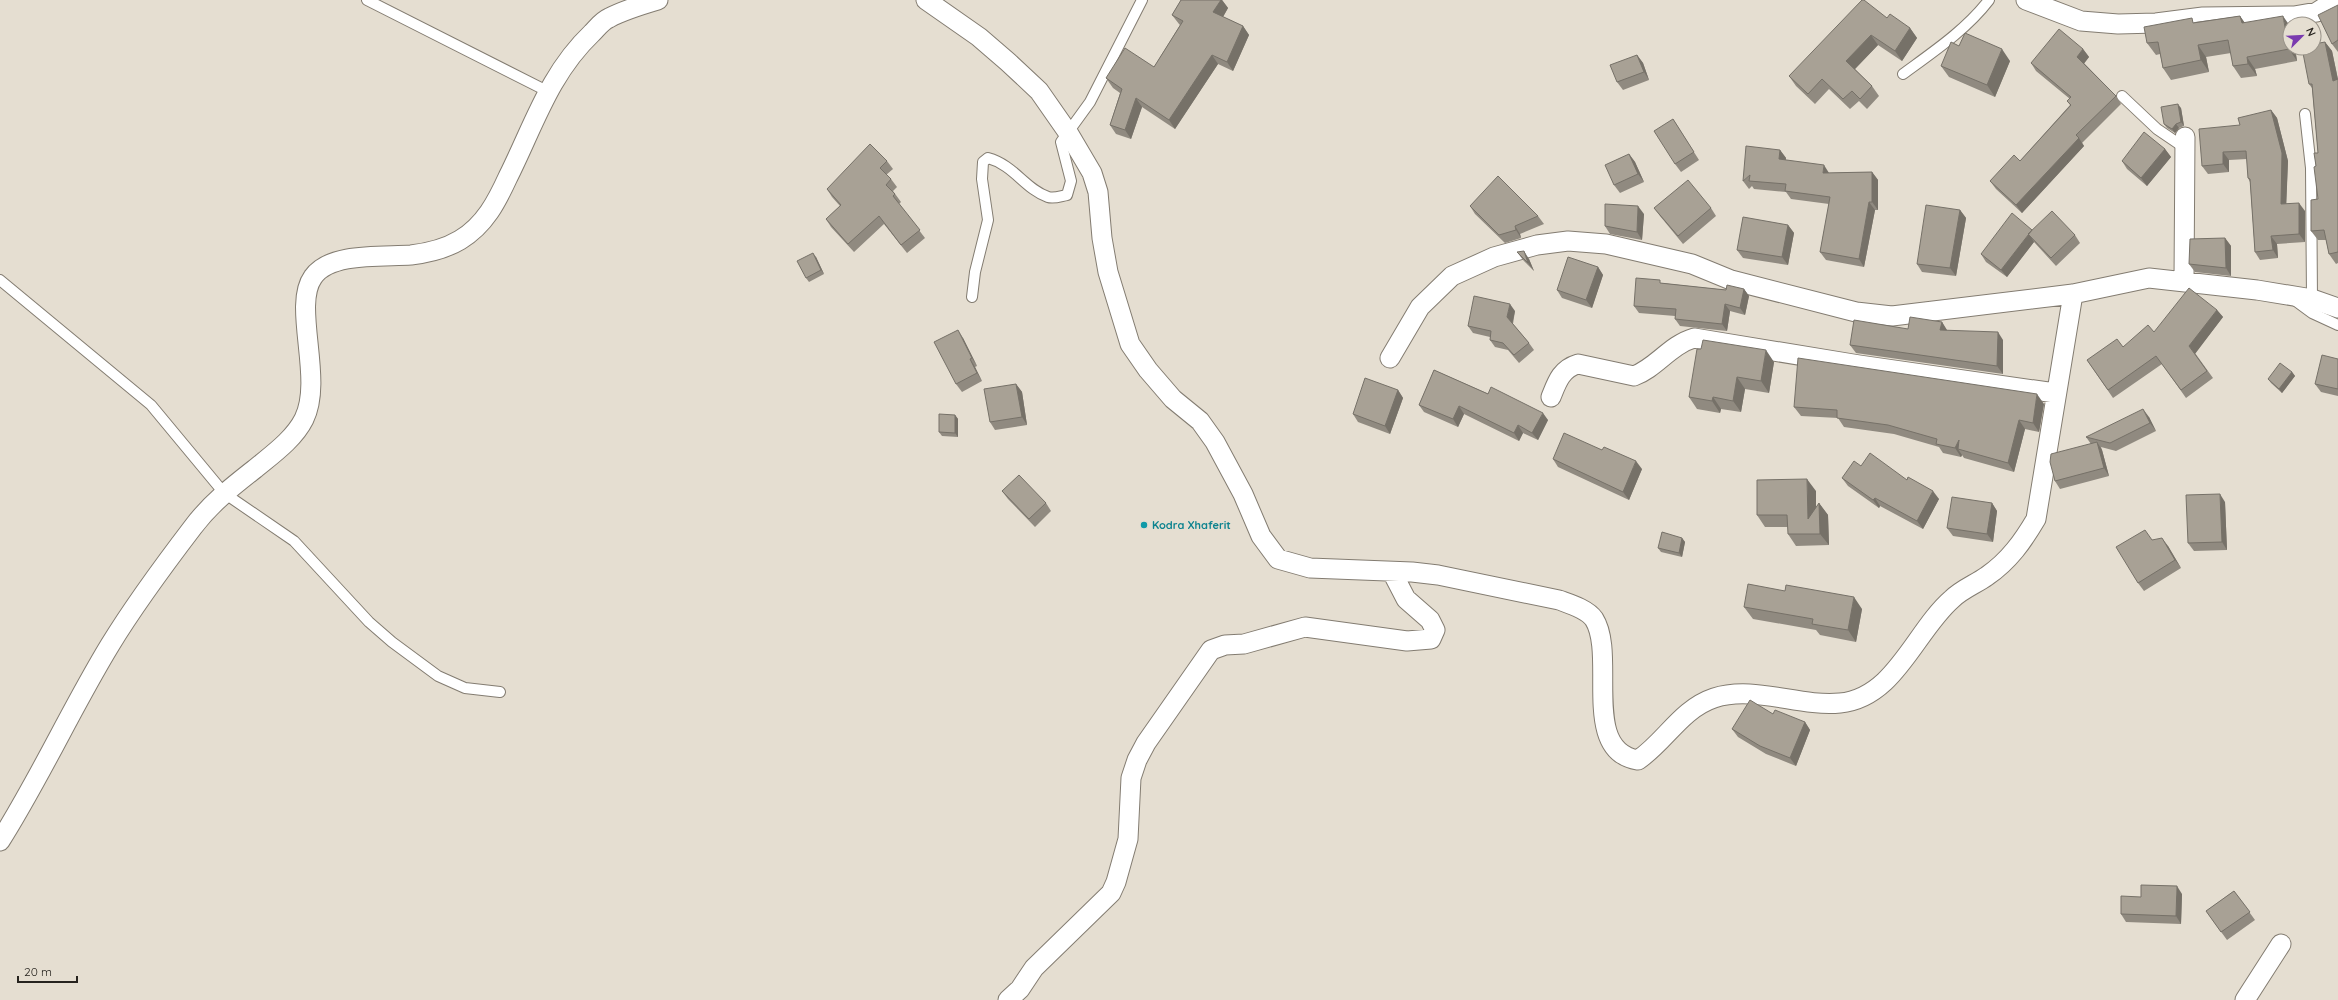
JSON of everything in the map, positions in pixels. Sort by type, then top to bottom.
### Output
[{"type":"street","points":[[0,841],[109,646],[129,615],[194,525],[224,493],[282,445],[297,430],[305,418],[308,408],[312,375],[306,305],[307,290],[311,279],[319,269],[329,264],[352,258],[412,255],[438,250],[460,240],[480,225],[497,201],[547,91],[564,64],[606,19],[658,0]]},
{"type":"street","points":[[926,0],[980,37],[1039,91],[1069,134],[1092,173],[1098,192],[1102,238],[1108,272],[1130,344],[1153,376],[1173,399],[1200,421],[1215,442],[1243,494],[1268,547],[1278,559],[1310,568],[1412,572],[1438,575],[1559,600],[1573,605],[1593,618],[1599,631],[1602,654],[1603,709],[1606,728],[1616,752],[1627,759],[1638,760],[1649,753],[1684,716],[1714,698],[1729,695],[1754,695],[1819,703],[1841,703],[1875,691],[1952,598],[1988,576],[2009,558],[2024,540],[2036,519],[2055,393],[2073,294]]},
{"type":"street","points":[[2026,0],[2081,21],[2118,24],[2156,23],[2203,17],[2294,16],[2317,12],[2328,5],[2332,0]]},
{"type":"street","points":[[2184,280],[2185,143]]},
{"type":"street","points":[[1390,358],[1420,307],[1452,276],[1494,257],[1537,245],[1568,241],[1606,244],[1692,264],[1731,280],[1856,312],[1892,316],[2073,294],[2149,278],[2184,280],[2288,295],[2312,299],[2338,308]]},
{"type":"street","points":[[1551,397],[1561,374],[1569,366],[1578,364],[1634,376],[1642,373],[1683,341],[1694,338],[2055,393]]},
{"type":"street","points":[[1008,1000],[1020,989],[1034,968],[1053,948],[1111,893],[1116,882],[1128,839],[1130,778],[1137,760],[1146,743],[1211,650],[1225,645],[1244,644],[1305,627],[1407,641],[1431,639],[1435,630],[1430,620],[1406,599],[1392,572]]},
{"type":"street","points":[[2246,1000],[2281,944]]},
{"type":"lane","points":[[367,0],[547,91]]},
{"type":"lane","points":[[972,297],[975,272],[988,220],[982,179],[983,162],[988,158],[1001,161],[1034,188],[1048,197],[1067,195],[1071,181],[1061,142],[1069,134],[1090,102],[1142,0]]},
{"type":"lane","points":[[1903,74],[1969,21],[1989,0]]},
{"type":"lane","points":[[2122,96],[2157,129],[2185,143]]},
{"type":"lane","points":[[2305,114],[2311,176],[2312,299]]},
{"type":"lane","points":[[0,280],[151,405],[224,493],[294,542],[369,622],[414,661],[438,676],[465,688],[500,692]]},
{"type":"lane","points":[[2288,295],[2312,313],[2338,325]]},
{"type":"building","points":[[1181,0],[1221,0],[1213,12],[1243,26],[1227,62],[1212,55],[1169,120],[1136,98],[1125,130],[1110,125],[1122,89],[1106,78],[1125,48],[1154,67],[1183,21],[1172,15]]},
{"type":"building","points":[[1862,0],[1887,18],[1890,14],[1910,28],[1895,51],[1871,35],[1846,61],[1872,86],[1860,99],[1852,91],[1843,99],[1822,79],[1808,94],[1789,76]]},
{"type":"building","points":[[2338,5],[2338,40],[2332,44],[2322,23],[2322,16],[2318,15]]},
{"type":"building","points":[[2240,16],[2242,23],[2282,16],[2282,50],[2247,57],[2248,64],[2233,66],[2228,40],[2198,45],[2201,60],[2163,68],[2158,42],[2147,43],[2144,27],[2192,18],[2193,23]]},
{"type":"building","points":[[2059,29],[2083,49],[2077,57],[2116,96],[2076,135],[2079,138],[2016,205],[1990,181],[2014,155],[2020,161],[2071,105],[2067,101],[2071,97],[2031,63]]},
{"type":"building","points":[[1965,33],[2002,49],[1987,85],[1941,66],[1951,42],[1959,46]]},
{"type":"building","points":[[2325,42],[2333,81],[2338,79],[2338,252],[2329,254],[2324,230],[2311,231],[2311,200],[2318,199],[2314,167],[2316,166],[2314,153],[2318,153],[2312,84],[2309,84],[2304,56],[2322,56],[2322,43]]},
{"type":"building","points":[[1637,55],[1644,72],[1617,82],[1610,65]]},
{"type":"building","points":[[2178,104],[2181,122],[2176,124],[2172,129],[2164,124],[2161,107]]},
{"type":"building","points":[[2271,110],[2282,153],[2281,204],[2299,203],[2299,234],[2271,236],[2273,250],[2255,252],[2250,179],[2248,178],[2246,151],[2223,152],[2223,164],[2202,166],[2199,129],[2240,125],[2238,118]]},
{"type":"building","points":[[1673,119],[1694,152],[1675,164],[1654,131]]},
{"type":"building","points":[[2144,132],[2165,149],[2141,178],[2122,161]]},
{"type":"building","points":[[870,144],[887,161],[880,168],[891,179],[886,185],[895,194],[893,196],[920,230],[901,245],[879,216],[848,244],[826,219],[841,205],[827,189]]},
{"type":"building","points":[[1746,146],[1780,150],[1779,159],[1824,165],[1823,173],[1872,172],[1872,202],[1869,202],[1859,259],[1820,252],[1830,197],[1785,191],[1786,184],[1749,181],[1750,175],[1743,181]]},
{"type":"building","points":[[1629,154],[1638,174],[1614,185],[1605,165]]},
{"type":"building","points":[[1498,176],[1538,216],[1515,226],[1516,230],[1499,235],[1470,206]]},
{"type":"building","points":[[1688,180],[1711,208],[1678,236],[1654,208]]},
{"type":"building","points":[[1605,204],[1638,206],[1637,232],[1605,226]]},
{"type":"building","points":[[1926,205],[1960,210],[1950,268],[1917,264]]},
{"type":"building","points":[[2052,211],[2075,235],[2051,258],[2028,234]]},
{"type":"building","points":[[2012,213],[2032,230],[2001,270],[1981,254]]},
{"type":"building","points":[[1743,217],[1788,225],[1782,257],[1737,250]]},
{"type":"building","points":[[2225,238],[2226,268],[2189,264],[2190,239]]},
{"type":"building","points":[[1524,251],[1528,263],[1517,252]]},
{"type":"building","points":[[813,253],[821,270],[806,278],[797,261]]},
{"type":"building","points":[[1568,257],[1598,267],[1586,300],[1557,290]]},
{"type":"building","points":[[1636,278],[1660,280],[1660,283],[1726,290],[1727,285],[1744,289],[1740,308],[1725,304],[1722,324],[1675,319],[1676,309],[1634,306]]},
{"type":"building","points":[[2189,288],[2217,310],[2189,346],[2207,371],[2181,390],[2156,356],[2108,390],[2087,360],[2117,339],[2123,347],[2148,325],[2154,332]]},
{"type":"building","points":[[1474,296],[1510,304],[1507,317],[1529,343],[1514,355],[1503,343],[1490,340],[1491,331],[1468,326]]},
{"type":"building","points":[[1910,317],[1942,322],[1940,330],[1998,332],[1997,366],[1850,345],[1854,320],[1908,329]]},
{"type":"building","points":[[958,330],[972,358],[970,359],[977,373],[956,384],[934,342]]},
{"type":"building","points":[[1703,340],[1766,350],[1761,381],[1737,377],[1733,401],[1713,397],[1712,401],[1689,397],[1697,349],[1701,349]]},
{"type":"building","points":[[2322,355],[2338,359],[2338,389],[2315,384]]},
{"type":"building","points":[[1798,358],[2037,394],[2033,423],[2019,420],[2008,463],[1958,449],[1959,440],[1955,448],[1936,444],[1937,439],[1888,425],[1837,418],[1837,410],[1794,407]]},
{"type":"building","points":[[2280,363],[2292,372],[2279,389],[2268,379]]},
{"type":"building","points":[[1434,370],[1488,394],[1491,387],[1543,413],[1532,433],[1518,425],[1514,433],[1459,406],[1453,419],[1419,405]]},
{"type":"building","points":[[1365,378],[1398,390],[1385,426],[1353,414]]},
{"type":"building","points":[[1016,384],[1022,417],[990,422],[984,389]]},
{"type":"building","points":[[2143,409],[2150,423],[2110,443],[2086,437]]},
{"type":"building","points":[[939,414],[955,415],[955,433],[939,432]]},
{"type":"building","points":[[1564,433],[1602,450],[1604,447],[1636,461],[1623,492],[1553,459]]},
{"type":"building","points":[[2097,442],[2104,468],[2055,481],[2050,462],[2051,454]]},
{"type":"building","points":[[1870,453],[1907,480],[1908,477],[1933,491],[1917,521],[1875,498],[1873,500],[1842,478],[1854,461],[1861,466]]},
{"type":"building","points":[[1019,475],[1046,503],[1029,519],[1002,491]]},
{"type":"building","points":[[1807,479],[1808,519],[1819,503],[1820,534],[1788,534],[1787,515],[1757,515],[1757,480]]},
{"type":"building","points":[[2220,494],[2222,542],[2188,543],[2186,495]]},
{"type":"building","points":[[1952,497],[1992,503],[1987,534],[1947,528]]},
{"type":"building","points":[[2145,530],[2152,540],[2162,538],[2175,560],[2138,583],[2116,547]]},
{"type":"building","points":[[1662,532],[1682,538],[1679,553],[1658,548]]},
{"type":"building","points":[[1748,584],[1785,591],[1786,585],[1854,597],[1848,630],[1812,624],[1813,619],[1744,607]]},
{"type":"building","points":[[1750,700],[1773,714],[1775,710],[1805,722],[1790,758],[1760,746],[1732,729]]},
{"type":"building","points":[[2141,885],[2177,886],[2176,916],[2121,914],[2121,896],[2141,897]]},
{"type":"building","points":[[2234,891],[2250,912],[2221,932],[2206,911]]},
{"type":"place","name":"Kodra Xhaferit","points":[[1144,525]]}]
